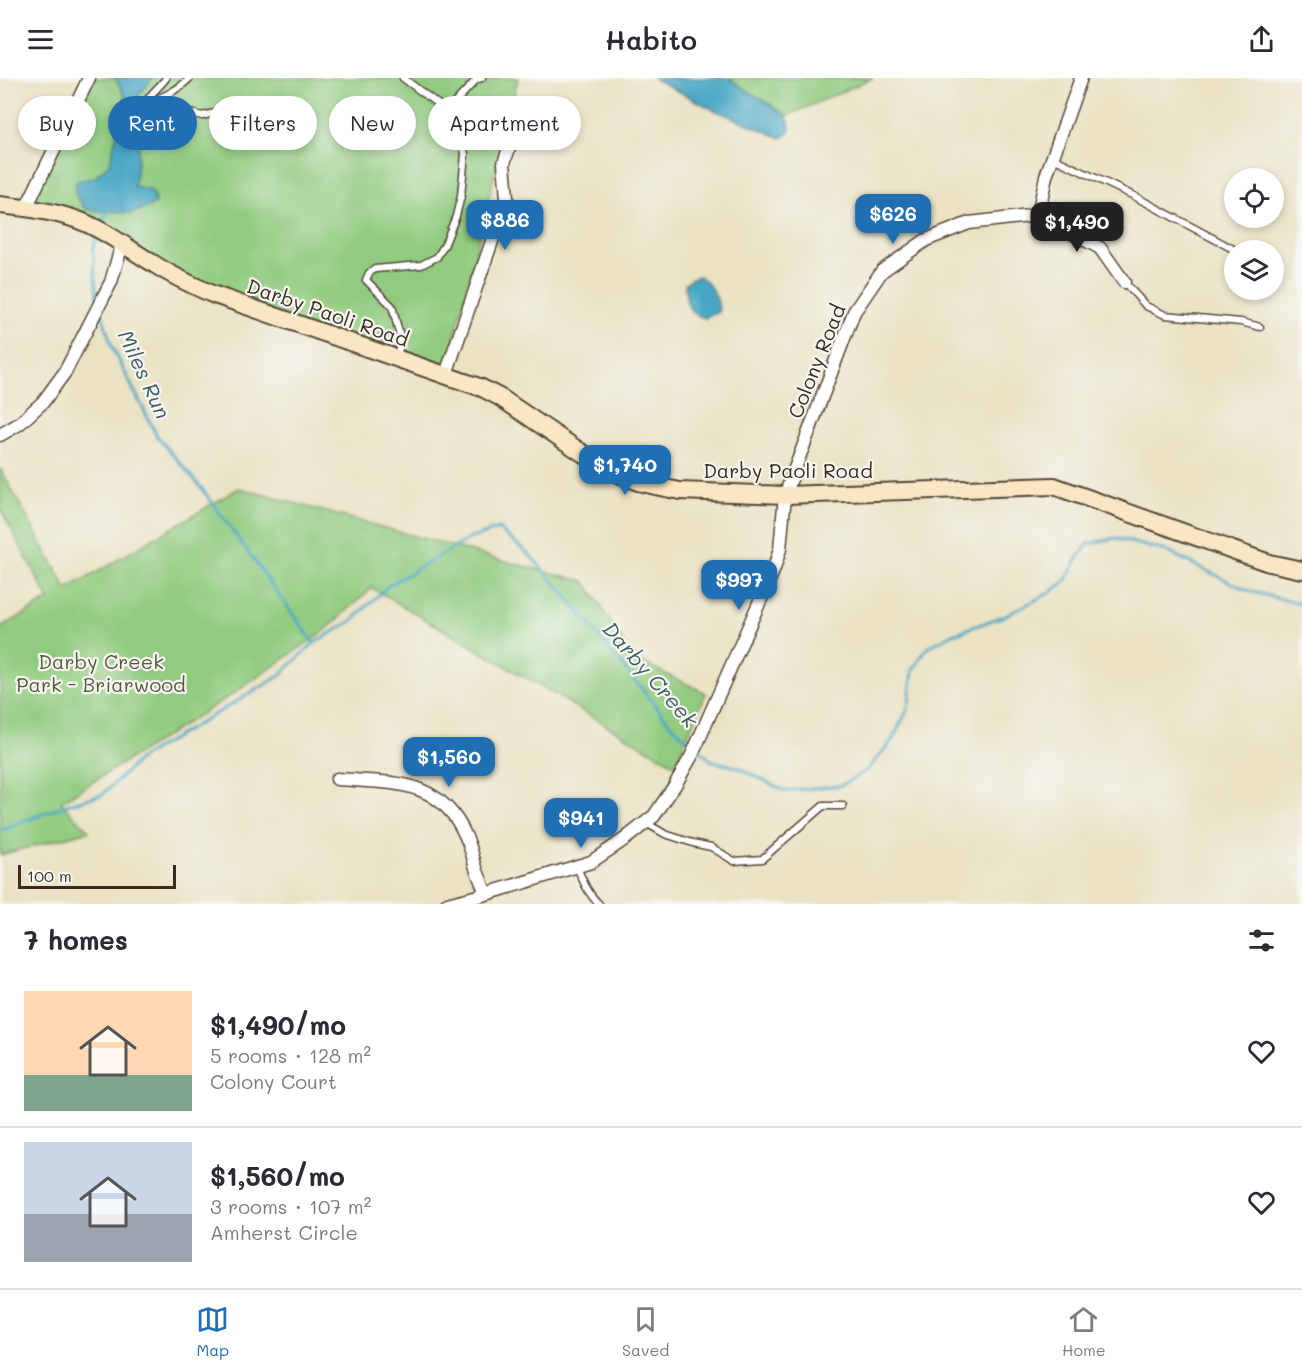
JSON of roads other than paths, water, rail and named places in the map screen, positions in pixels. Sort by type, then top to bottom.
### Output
[{"type":"street","points":[[26,208],[89,78]]},
{"type":"street","points":[[1081,78],[1046,176],[1038,216],[1100,248],[1124,282]]},
{"type":"street","points":[[446,374],[507,198],[504,163],[508,150]]},
{"type":"street","name":"Darby Paoli Road","points":[[0,205],[26,208],[78,220],[104,232],[167,272],[212,294],[482,388],[501,398],[603,467],[638,482],[680,491],[785,495],[1054,486],[1269,563],[1302,570]]},
{"type":"street","name":"Colony Road","points":[[447,904],[591,862],[654,816],[692,755],[774,570],[780,549],[785,495],[854,312],[882,271],[926,240],[969,222],[1038,216]]},
{"type":"street","points":[[0,435],[19,424],[44,402],[65,372],[111,282],[123,244]]},
{"type":"street","points":[[337,779],[416,787],[438,798],[455,815],[466,837],[486,894]]},
{"type":"lane","points":[[151,96],[166,78]]},
{"type":"lane","points":[[161,96],[190,78]]},
{"type":"lane","points":[[403,78],[428,97]]},
{"type":"lane","points":[[461,96],[476,80],[482,78]]},
{"type":"lane","points":[[397,358],[401,340],[392,306],[366,280],[369,273],[375,269],[421,265],[437,257],[456,216],[461,196],[464,150]]},
{"type":"lane","points":[[1053,158],[1134,196],[1224,244]]},
{"type":"lane","points":[[1124,282],[1146,306],[1166,315],[1240,322],[1260,327]]},
{"type":"lane","points":[[645,823],[665,834],[711,847],[734,861],[762,859],[823,806],[843,806]]},
{"type":"lane","points":[[577,866],[584,885],[592,898],[600,904]]},
{"type":"water","points":[[115,78],[152,78],[143,91],[140,90],[139,96],[125,96]]},
{"type":"water","points":[[653,78],[729,78],[784,114],[790,124],[789,133],[781,138],[712,109]]},
{"type":"water","points":[[113,150],[138,150],[134,187],[151,191],[156,204],[133,213],[86,210],[77,196],[75,185],[77,181],[94,178],[110,163]]},
{"type":"water","points":[[700,276],[714,292],[719,312],[705,318],[698,316],[690,309],[686,296],[685,284],[692,278]]},
{"type":"waterway","name":"Miles Run","points":[[99,224],[112,208]]},
{"type":"waterway","name":"Miles Run","points":[[96,236],[93,250],[97,298]]},
{"type":"waterway","name":"Miles Run","points":[[101,310],[112,347],[157,436],[200,486],[314,643]]},
{"type":"waterway","name":"Darby Creek","points":[[0,831],[63,806],[103,794],[142,757],[278,677],[314,643],[352,621],[389,585],[471,538],[499,529],[528,553],[556,584],[672,726],[693,744]]},
{"type":"waterway","name":"Darby Creek","points":[[698,749],[712,761],[737,767],[785,791],[842,785],[867,770],[891,742],[908,709],[913,670],[927,648],[951,635],[1006,615],[1049,593],[1066,581],[1088,544],[1115,538],[1166,551],[1249,591],[1302,604]]},
{"type":"park label","name":"Darby Creek Park - Briarwood","points":[[101,672]]}]
